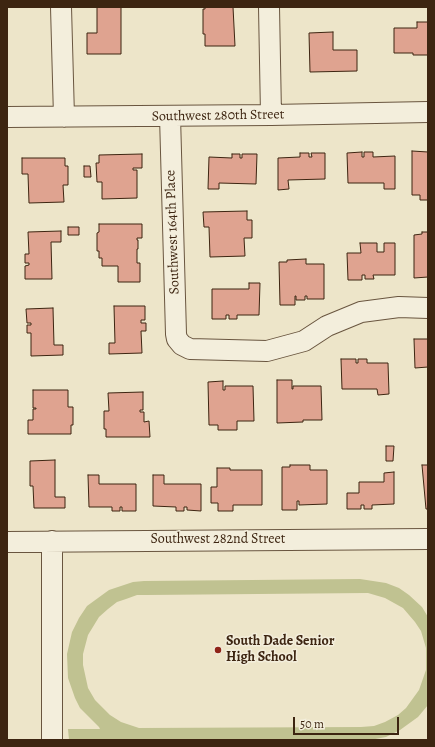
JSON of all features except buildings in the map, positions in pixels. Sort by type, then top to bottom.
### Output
[{"type":"street","points":[[61,7],[64,117]]},
{"type":"street","points":[[269,7],[270,115]]},
{"type":"street","name":"Southwest 280th Street","points":[[7,117],[428,112]]},
{"type":"street","name":"Southwest 164th Place","points":[[170,116],[176,334],[177,339],[182,345],[190,349],[197,350],[267,351],[304,341],[327,326],[361,312],[399,307],[428,308]]},
{"type":"street","name":"Southwest 282nd Street","points":[[7,542],[428,539]]},
{"type":"street","points":[[52,542],[52,740]]},
{"type":"green space","points":[[360,579],[386,583],[399,588],[422,607],[428,617],[428,705],[418,717],[400,730],[386,737],[370,740],[69,740],[68,729],[100,729],[80,708],[68,678],[67,654],[72,632],[87,606],[109,590],[133,582]],"holes":[[[368,593],[385,598],[403,608],[421,631],[426,648],[426,670],[419,690],[406,708],[398,715],[374,726],[139,728],[121,722],[110,715],[95,700],[88,688],[83,665],[83,654],[88,635],[99,617],[108,609],[117,602],[137,595]]]},
{"type":"place","name":"South Dade Senior High School","points":[[218,650]]}]
